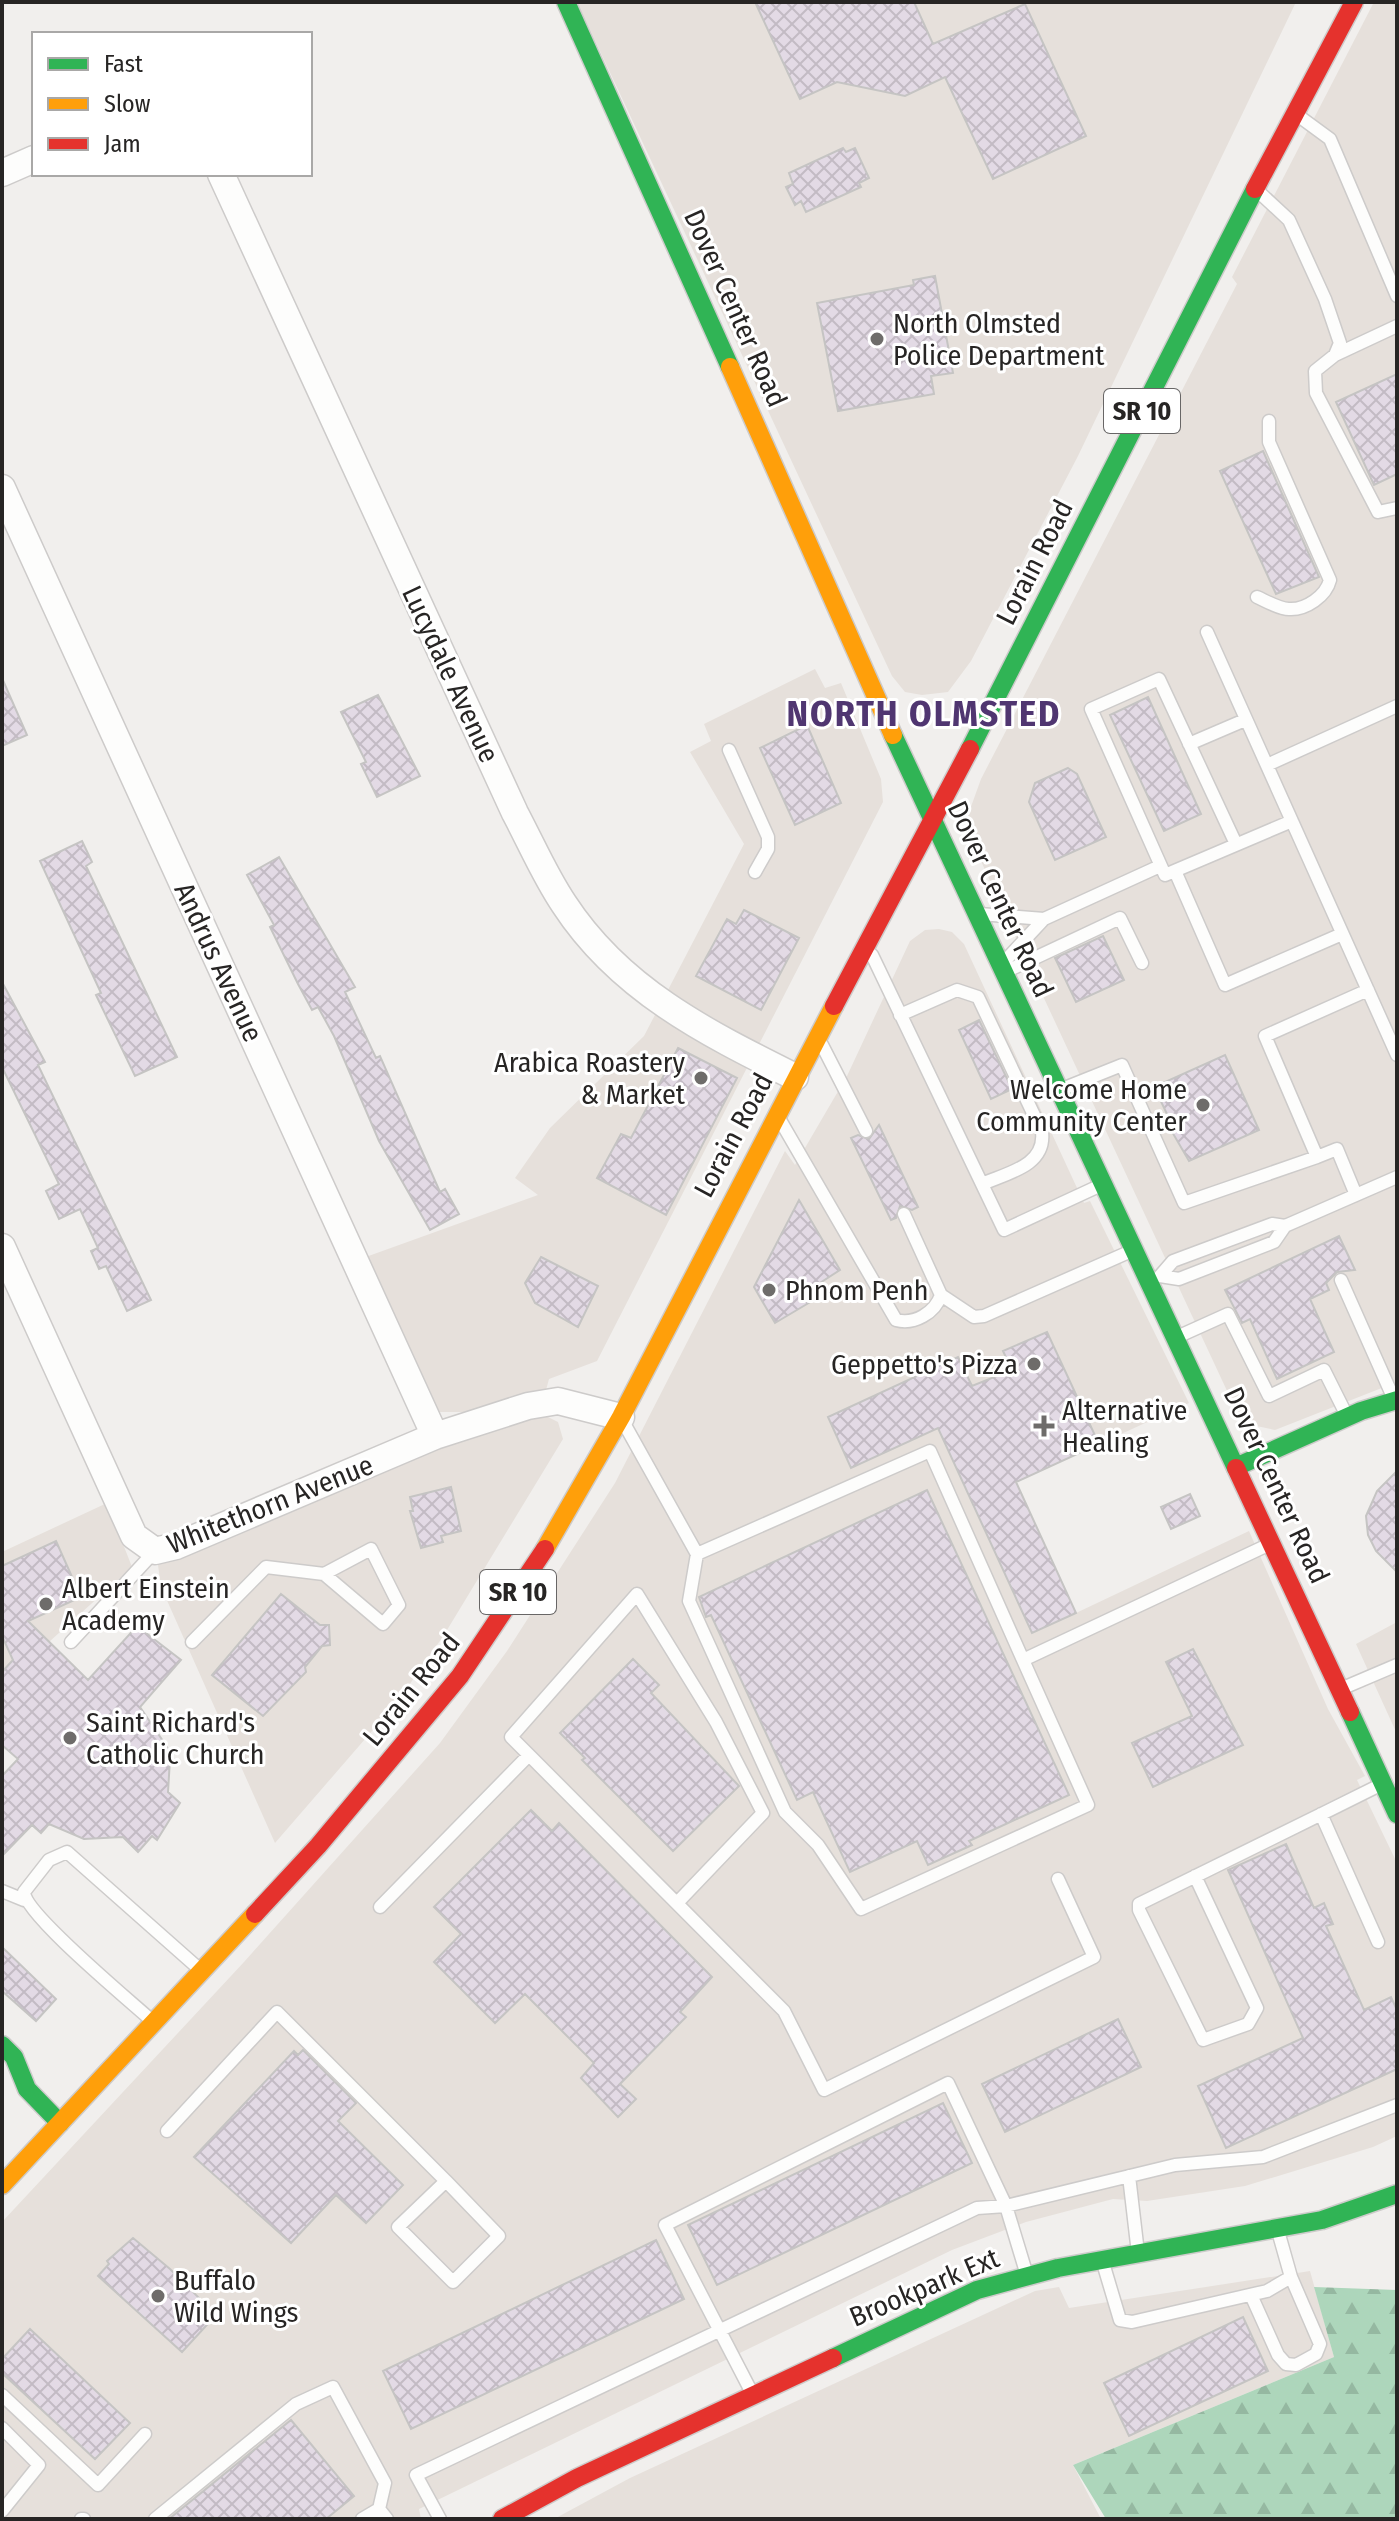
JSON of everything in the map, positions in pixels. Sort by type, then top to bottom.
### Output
[{"type":"street","name":"Dover Center Road","points":[[566,2],[933,823],[1135,1249],[1155,1278],[1177,1337],[1396,1807]]},
{"type":"street","name":"Lorain Road","points":[[2,2185],[318,1846],[460,1676],[557,1531],[621,1417],[795,1077],[933,823],[1255,189],[1354,2]]},
{"type":"street","points":[[2,173],[32,160]]},
{"type":"street","name":"Lucydale Avenue","points":[[222,176],[508,799],[564,905],[610,961],[652,999],[706,1033],[795,1077]]},
{"type":"street","name":"Andrus Avenue","points":[[2,488],[435,1436]]},
{"type":"street","name":"Whitethorn Avenue","points":[[2,1247],[134,1536],[155,1551],[176,1546],[435,1436],[528,1406],[558,1401],[621,1417]]},
{"type":"street","points":[[1238,1466],[1347,1417],[1396,1400]]},
{"type":"street","points":[[2,2045],[14,2057],[27,2089],[60,2123]]},
{"type":"street","points":[[2,2087],[27,2089]]},
{"type":"street","name":"Brookpark Ext","points":[[502,2519],[577,2478],[944,2304],[1027,2275],[1278,2230],[1333,2216],[1397,2194]]},
{"type":"lane","points":[[1296,114],[1330,139],[1397,296]]},
{"type":"lane","points":[[1255,189],[1289,220],[1325,299],[1340,343],[1335,355]]},
{"type":"lane","points":[[1397,326],[1335,355],[1315,371],[1316,393],[1378,512],[1397,508]]},
{"type":"lane","points":[[1257,597],[1288,610],[1313,602],[1321,596],[1330,580],[1269,442],[1269,421]]},
{"type":"lane","points":[[1207,632],[1397,1055]]},
{"type":"lane","points":[[1236,844],[1159,679],[1091,709],[1165,875],[1292,821]]},
{"type":"lane","points":[[1267,765],[1397,706]]},
{"type":"lane","points":[[1189,744],[1245,720]]},
{"type":"lane","points":[[729,750],[768,837],[768,849],[755,872]]},
{"type":"lane","points":[[1002,969],[1044,919],[1160,866]]},
{"type":"lane","points":[[1175,871],[1225,985],[1342,934]]},
{"type":"lane","points":[[977,914],[1044,919]]},
{"type":"lane","points":[[1002,969],[1120,918],[1142,963]]},
{"type":"lane","points":[[867,945],[1004,1230],[1104,1183]]},
{"type":"lane","points":[[900,1015],[957,990],[978,997],[1042,1132],[1043,1143],[1041,1151],[1030,1163],[982,1184]]},
{"type":"lane","points":[[1317,1157],[1265,1036],[1368,990]]},
{"type":"lane","points":[[817,1036],[866,1131]]},
{"type":"lane","points":[[1060,1090],[1122,1065],[1184,1203],[1337,1149],[1356,1195]]},
{"type":"lane","points":[[776,1114],[896,1320],[912,1321],[922,1316],[938,1304],[941,1295]]},
{"type":"lane","points":[[1155,1278],[1179,1279],[1274,1242],[1285,1226],[1397,1177]]},
{"type":"lane","points":[[904,1214],[941,1295],[974,1317],[984,1316],[1135,1249]]},
{"type":"lane","points":[[1155,1278],[1173,1261],[1272,1224],[1285,1226]]},
{"type":"lane","points":[[1341,1280],[1396,1400]]},
{"type":"lane","points":[[1177,1337],[1228,1314],[1269,1396],[1324,1370],[1347,1417]]},
{"type":"lane","points":[[621,1417],[697,1554],[689,1601],[785,1812],[818,1845],[861,1909],[1088,1805],[930,1451],[697,1554]]},
{"type":"lane","points":[[1023,1660],[1273,1542]]},
{"type":"lane","points":[[192,1642],[266,1567],[324,1574],[383,1624],[399,1605],[371,1549],[324,1574]]},
{"type":"lane","points":[[71,1642],[155,1551]]},
{"type":"lane","points":[[677,1903],[763,1813],[716,1722],[637,1594],[511,1737],[784,2011],[824,2090],[1094,1957],[1058,1879]]},
{"type":"lane","points":[[1340,1690],[1397,1665]]},
{"type":"lane","points":[[380,1907],[529,1755]]},
{"type":"lane","points":[[1195,1876],[1257,2008],[1248,2024],[1203,2040],[1139,1910],[1139,1904],[1195,1876],[1321,1814],[1383,1783]]},
{"type":"lane","points":[[1321,1814],[1378,1942]]},
{"type":"lane","points":[[24,1900],[24,1892],[49,1860],[67,1852],[201,1971]]},
{"type":"lane","points":[[2,1891],[24,1900],[51,1930],[153,2022]]},
{"type":"lane","points":[[167,2131],[277,2012],[446,2181],[499,2236],[453,2282],[398,2227],[446,2181]]},
{"type":"lane","points":[[753,2394],[665,2225],[948,2083],[1006,2206],[1027,2275]]},
{"type":"lane","points":[[440,2519],[416,2475],[977,2208],[1006,2206],[1175,2165],[1263,2157],[1397,2105]]},
{"type":"lane","points":[[1129,2176],[1138,2254]]},
{"type":"lane","points":[[1251,2295],[1278,2355],[1286,2364],[1296,2365],[1316,2354],[1320,2344],[1291,2277],[1278,2230]]},
{"type":"lane","points":[[1102,2260],[1120,2320],[1132,2322],[1267,2291],[1291,2277]]},
{"type":"lane","points":[[155,2519],[296,2404],[333,2387],[385,2483],[383,2514],[362,2519]]},
{"type":"lane","points":[[2,2395],[98,2485],[145,2434]]},
{"type":"lane","points":[[2,2428],[39,2465],[2,2511]]},
{"type":"shaded area","points":[[577,2],[1296,2],[1078,456],[971,661],[948,692],[922,695],[905,692],[892,676]]},
{"type":"shaded area","points":[[1374,2],[1397,2],[1397,1382],[1275,1430],[1242,1423],[1008,921],[968,832],[968,815],[981,779],[1237,284],[1232,277]]},
{"type":"shaded area","points":[[815,669],[825,688],[841,683],[881,779],[883,802],[597,1361],[549,1379],[546,1390],[473,1412],[438,1412],[363,1258],[538,1195],[515,1178],[550,1128],[644,1036],[744,844],[690,752],[711,741],[704,724]]},
{"type":"shaded area","points":[[925,930],[952,932],[964,944],[1084,1203],[1090,1201],[1189,1403],[1016,1482],[1076,1613],[1249,1531],[1328,1709],[1365,1776],[1357,1780],[1397,1863],[1397,2136],[1373,2147],[1245,2186],[1147,2201],[1113,2199],[1026,2222],[952,2250],[419,2509],[421,2519],[2,2519],[2,2222],[244,1962],[440,1743],[507,1651],[615,1483],[785,1151],[795,1165],[847,1076],[910,941]]},
{"type":"shaded area","points":[[546,1416],[558,1422],[563,1439],[444,1635],[398,1701],[275,1843],[161,1587],[158,1565],[277,1509],[523,1417]]},
{"type":"shaded area","name":"Albert Einstein Academy","points":[[107,1503],[132,1567],[49,1642],[2,1692],[2,1552]]},
{"type":"shaded area","points":[[1397,1622],[1397,1734],[1356,1644]]},
{"type":"shaded area","points":[[1310,2271],[1334,2357],[1073,2465],[1101,2519],[554,2519],[630,2478],[1035,2291],[1059,2287],[1069,2308]]},
{"type":"green space","points":[[1314,2287],[1397,2290],[1397,2519],[1106,2519],[1073,2465],[1334,2357]]},
{"type":"building","points":[[755,2],[914,2],[933,44],[1025,4],[1086,136],[993,179],[945,77],[905,96],[837,82],[800,99]]},
{"type":"building","points":[[843,148],[846,152],[855,148],[869,178],[859,183],[861,187],[806,212],[801,201],[795,205],[786,187],[793,184],[789,173]]},
{"type":"building","points":[[935,276],[953,373],[931,376],[934,394],[838,411],[817,303],[914,285],[913,280]]},
{"type":"building","points":[[1397,374],[1397,474],[1374,485],[1336,402]]},
{"type":"building","points":[[1263,451],[1319,577],[1276,594],[1220,471]]},
{"type":"building","points":[[2,678],[27,735],[2,746]]},
{"type":"building","points":[[378,695],[420,776],[377,797],[361,764],[366,762],[341,712]]},
{"type":"building","points":[[1148,697],[1201,814],[1164,831],[1110,715]]},
{"type":"building","points":[[807,725],[841,803],[795,825],[760,748]]},
{"type":"building","points":[[1068,768],[1077,774],[1106,837],[1055,860],[1029,802],[1035,783]]},
{"type":"building","points":[[82,841],[92,862],[86,866],[177,1057],[135,1076],[96,995],[101,993],[40,861]]},
{"type":"building","points":[[279,857],[355,987],[345,992],[376,1058],[380,1056],[440,1192],[445,1189],[459,1214],[430,1230],[379,1141],[334,1036],[318,1007],[312,1010],[298,984],[270,927],[274,925],[247,875]]},
{"type":"building","points":[[744,910],[799,938],[761,1010],[696,976],[727,919],[736,924]]},
{"type":"building","points":[[1103,936],[1124,980],[1076,1002],[1055,958]]},
{"type":"building","points":[[2,982],[45,1062],[38,1065],[151,1300],[127,1311],[106,1266],[99,1269],[91,1251],[98,1248],[80,1209],[59,1219],[46,1191],[59,1184],[2,1067]]},
{"type":"building","points":[[979,1020],[1012,1089],[991,1099],[959,1030]]},
{"type":"building","points":[[678,1048],[737,1078],[666,1215],[597,1178],[621,1134],[631,1138]]},
{"type":"building","points":[[1225,1055],[1259,1130],[1189,1161],[1164,1118],[1168,1116],[1154,1087]]},
{"type":"building","points":[[879,1125],[918,1207],[912,1210],[900,1206],[896,1218],[891,1220],[851,1138],[858,1135],[869,1139]]},
{"type":"building","points":[[799,1200],[840,1270],[806,1292],[812,1301],[775,1323],[754,1287]]},
{"type":"building","points":[[1339,1236],[1355,1270],[1337,1272],[1326,1283],[1329,1290],[1310,1299],[1334,1352],[1277,1379],[1250,1319],[1242,1323],[1225,1290]]},
{"type":"building","points":[[541,1257],[598,1286],[578,1327],[535,1303],[525,1283]]},
{"type":"building","points":[[1047,1332],[1099,1444],[1016,1482],[1076,1613],[1032,1633],[938,1428],[851,1468],[828,1417],[958,1357],[972,1386],[1012,1370],[1003,1351]]},
{"type":"building","points":[[1397,1471],[1397,1572],[1376,1551],[1368,1535],[1366,1516],[1377,1491]]},
{"type":"building","points":[[451,1487],[461,1531],[441,1536],[443,1542],[421,1548],[410,1511],[413,1511],[410,1497]]},
{"type":"building","points":[[927,1490],[1069,1795],[969,1841],[972,1845],[928,1865],[917,1841],[850,1872],[813,1792],[797,1800],[711,1615],[706,1617],[699,1597]]},
{"type":"building","points":[[1190,1494],[1200,1516],[1171,1529],[1161,1507]]},
{"type":"building","points":[[56,1541],[81,1597],[28,1621],[88,1680],[137,1626],[181,1660],[140,1707],[167,1747],[170,1759],[168,1792],[180,1803],[157,1840],[152,1836],[138,1852],[123,1837],[84,1839],[49,1824],[41,1833],[32,1825],[2,1856],[2,1776],[18,1759],[2,1745],[2,1672],[13,1660],[2,1636],[2,1566]]},
{"type":"building","points":[[281,1594],[320,1625],[329,1625],[330,1645],[322,1646],[305,1667],[306,1672],[263,1716],[212,1675]]},
{"type":"building","points":[[1193,1649],[1243,1745],[1153,1787],[1132,1743],[1192,1716],[1166,1662]]},
{"type":"building","points":[[633,1659],[659,1685],[651,1693],[739,1786],[673,1851],[582,1760],[585,1758],[560,1733]]},
{"type":"building","points":[[531,1810],[552,1831],[559,1823],[712,1977],[680,2012],[686,2017],[620,2084],[636,2099],[618,2117],[581,2078],[594,2063],[525,1994],[495,2023],[434,1962],[461,1934],[434,1907]]},
{"type":"building","points":[[1286,1844],[1314,1908],[1324,1903],[1333,1924],[1326,1926],[1364,2010],[1391,1997],[1397,2010],[1397,2069],[1226,2148],[1198,2086],[1303,2038],[1228,1870]]},
{"type":"building","points":[[2,1947],[56,1999],[36,2021],[2,1991]]},
{"type":"building","points":[[1118,2019],[1141,2067],[1005,2132],[982,2084]]},
{"type":"building","points":[[303,2050],[356,2103],[338,2121],[403,2185],[366,2223],[336,2195],[291,2243],[194,2157],[294,2051],[298,2055]]},
{"type":"building","points":[[943,2103],[972,2163],[717,2285],[688,2225]]},
{"type":"building","name":"Buffalo Wild Wings","points":[[133,2238],[170,2269],[216,2315],[182,2352],[98,2276],[109,2264],[107,2261]]},
{"type":"building","points":[[656,2240],[684,2299],[411,2429],[383,2371]]},
{"type":"building","points":[[1243,2317],[1268,2371],[1129,2436],[1104,2383]]},
{"type":"building","points":[[30,2329],[130,2423],[95,2459],[2,2373],[2,2359]]},
{"type":"building","points":[[291,2420],[354,2496],[326,2519],[169,2519]]},
{"type":"traffic: fast","points":[[566,2],[730,367]]},
{"type":"traffic: fast","points":[[970,749],[1255,189]]},
{"type":"traffic: fast","points":[[893,735],[1236,1468]]},
{"type":"traffic: fast","points":[[1238,1466],[1361,1411],[1397,1400]]},
{"type":"traffic: fast","points":[[1350,1712],[1397,1814]]},
{"type":"traffic: fast","points":[[2,2045],[14,2057],[27,2089],[60,2123]]},
{"type":"traffic: fast","points":[[833,2358],[977,2290],[1058,2268],[1322,2220],[1397,2194]]},
{"type":"traffic: slow","points":[[730,367],[893,735]]},
{"type":"traffic: slow","points":[[545,1549],[621,1417],[834,1006]]},
{"type":"traffic: slow","points":[[2,2185],[255,1914]]},
{"type":"traffic: jam","points":[[1255,189],[1354,2]]},
{"type":"traffic: jam","points":[[834,1006],[970,749]]},
{"type":"traffic: jam","points":[[1236,1468],[1350,1712]]},
{"type":"traffic: jam","points":[[255,1914],[318,1846],[460,1676],[545,1549]]},
{"type":"traffic: jam","points":[[502,2519],[577,2478],[833,2358]]},
{"type":"place","name":"North Olmsted Police Department","points":[[877,339]]},
{"type":"place","name":"Arabica Roastery & Market","points":[[701,1078]]},
{"type":"place","name":"Welcome Home Community Center","points":[[1203,1105]]},
{"type":"place","name":"Phnom Penh","points":[[769,1290]]},
{"type":"place","name":"Geppetto's Pizza","points":[[1034,1364]]},
{"type":"place","name":"Alternative Healing","points":[[1044,1426]]},
{"type":"place","name":"Albert Einstein Academy","points":[[46,1604]]},
{"type":"place","name":"Saint Richard's Catholic Church","points":[[70,1738]]},
{"type":"place","name":"Buffalo Wild Wings","points":[[158,2296]]},
{"type":"district","name":"NORTH OLMSTED","points":[[924,713]]}]
